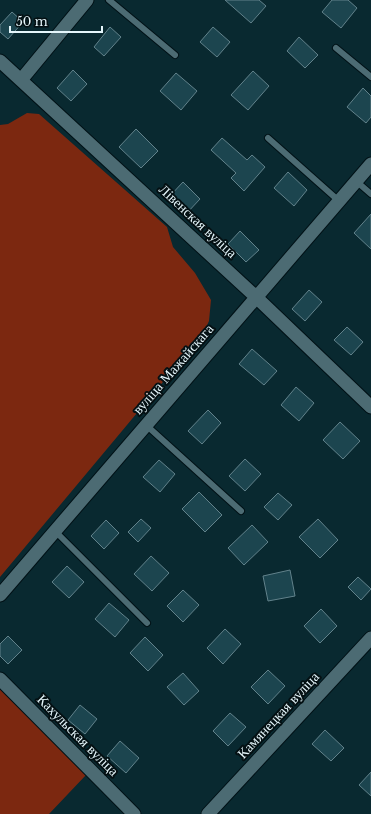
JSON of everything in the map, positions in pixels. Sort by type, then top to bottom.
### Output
[{"type":"street","points":[[21,80],[87,0]]},
{"type":"street","name":"Лівенская вуліца","points":[[0,62],[256,297],[371,407]]},
{"type":"street","name":"вуліца Мажайскага","points":[[0,595],[371,164]]},
{"type":"street","name":"Камянецкая вуліца","points":[[208,814],[371,638]]},
{"type":"street","name":"Кахульская вуліца","points":[[0,679],[134,814]]},
{"type":"lane","points":[[109,0],[175,55]]},
{"type":"lane","points":[[336,48],[371,77]]},
{"type":"lane","points":[[268,138],[339,201]]},
{"type":"lane","points":[[356,181],[371,194]]},
{"type":"lane","points":[[146,425],[240,511]]},
{"type":"lane","points":[[55,531],[147,623]]},
{"type":"shaded area","points":[[27,113],[39,114],[167,227],[173,247],[195,273],[211,300],[209,321],[203,334],[0,577],[0,125],[8,124]]},
{"type":"shaded area","points":[[0,689],[86,775],[49,814],[0,814]]},
{"type":"building","points":[[225,0],[259,0],[266,6],[251,23]]},
{"type":"building","points":[[332,0],[348,0],[357,8],[341,28],[322,12]]},
{"type":"building","points":[[12,12],[23,22],[8,39],[0,32],[0,25]]},
{"type":"building","points":[[110,27],[121,37],[104,56],[94,47]]},
{"type":"building","points":[[213,27],[230,42],[217,57],[200,42]]},
{"type":"building","points":[[299,37],[318,55],[305,68],[287,51]]},
{"type":"building","points":[[73,70],[87,84],[71,101],[57,88]]},
{"type":"building","points":[[253,71],[269,86],[248,110],[231,95]]},
{"type":"building","points":[[176,73],[197,91],[181,110],[160,91]]},
{"type":"building","points":[[363,88],[371,96],[371,117],[366,123],[347,107]]},
{"type":"building","points":[[136,129],[158,151],[141,168],[119,147]]},
{"type":"building","points":[[222,138],[247,160],[252,155],[265,167],[244,191],[231,178],[236,173],[211,150]]},
{"type":"building","points":[[288,172],[307,190],[294,206],[274,188]]},
{"type":"building","points":[[183,182],[200,199],[186,214],[169,197]]},
{"type":"building","points":[[371,214],[371,249],[354,233]]},
{"type":"building","points":[[240,231],[259,250],[246,262],[228,244]]},
{"type":"building","points":[[309,290],[322,302],[305,321],[292,309]]},
{"type":"building","points":[[347,327],[363,342],[351,355],[334,340]]},
{"type":"building","points":[[252,349],[277,371],[264,385],[239,364]]},
{"type":"building","points":[[296,387],[314,403],[299,421],[281,405]]},
{"type":"building","points":[[208,410],[221,423],[202,444],[188,431]]},
{"type":"building","points":[[340,422],[360,441],[343,459],[323,440]]},
{"type":"building","points":[[245,459],[261,474],[245,491],[229,476]]},
{"type":"building","points":[[159,460],[175,474],[160,492],[143,477]]},
{"type":"building","points":[[199,492],[222,515],[205,532],[182,509]]},
{"type":"building","points":[[278,493],[292,505],[278,520],[264,507]]},
{"type":"building","points":[[141,519],[151,528],[138,542],[128,532]]},
{"type":"building","points":[[318,519],[338,540],[320,558],[299,537]]},
{"type":"building","points":[[106,520],[119,533],[104,549],[91,536]]},
{"type":"building","points":[[252,525],[268,542],[244,565],[228,548]]},
{"type":"building","points":[[151,556],[169,573],[152,591],[134,574]]},
{"type":"building","points":[[67,566],[84,582],[69,598],[52,582]]},
{"type":"building","points":[[290,570],[295,596],[268,601],[263,576]]},
{"type":"building","points":[[358,577],[371,589],[361,600],[348,587]]},
{"type":"building","points":[[183,590],[199,605],[183,622],[167,606]]},
{"type":"building","points":[[109,603],[129,620],[115,637],[95,619]]},
{"type":"building","points":[[321,609],[337,626],[320,643],[304,626]]},
{"type":"building","points":[[225,629],[241,644],[223,664],[207,648]]},
{"type":"building","points":[[8,636],[22,650],[8,664],[0,656],[0,644]]},
{"type":"building","points":[[145,637],[163,655],[148,671],[130,653]]},
{"type":"building","points":[[268,670],[285,686],[268,704],[251,687]]},
{"type":"building","points":[[183,673],[199,691],[184,705],[167,687]]},
{"type":"building","points":[[80,705],[97,719],[85,734],[68,720]]},
{"type":"building","points":[[230,713],[246,727],[228,746],[213,731]]},
{"type":"building","points":[[325,730],[344,748],[331,761],[312,744]]},
{"type":"building","points":[[120,741],[139,758],[126,773],[107,756]]},
{"type":"building","points":[[371,772],[371,796],[359,785]]}]
